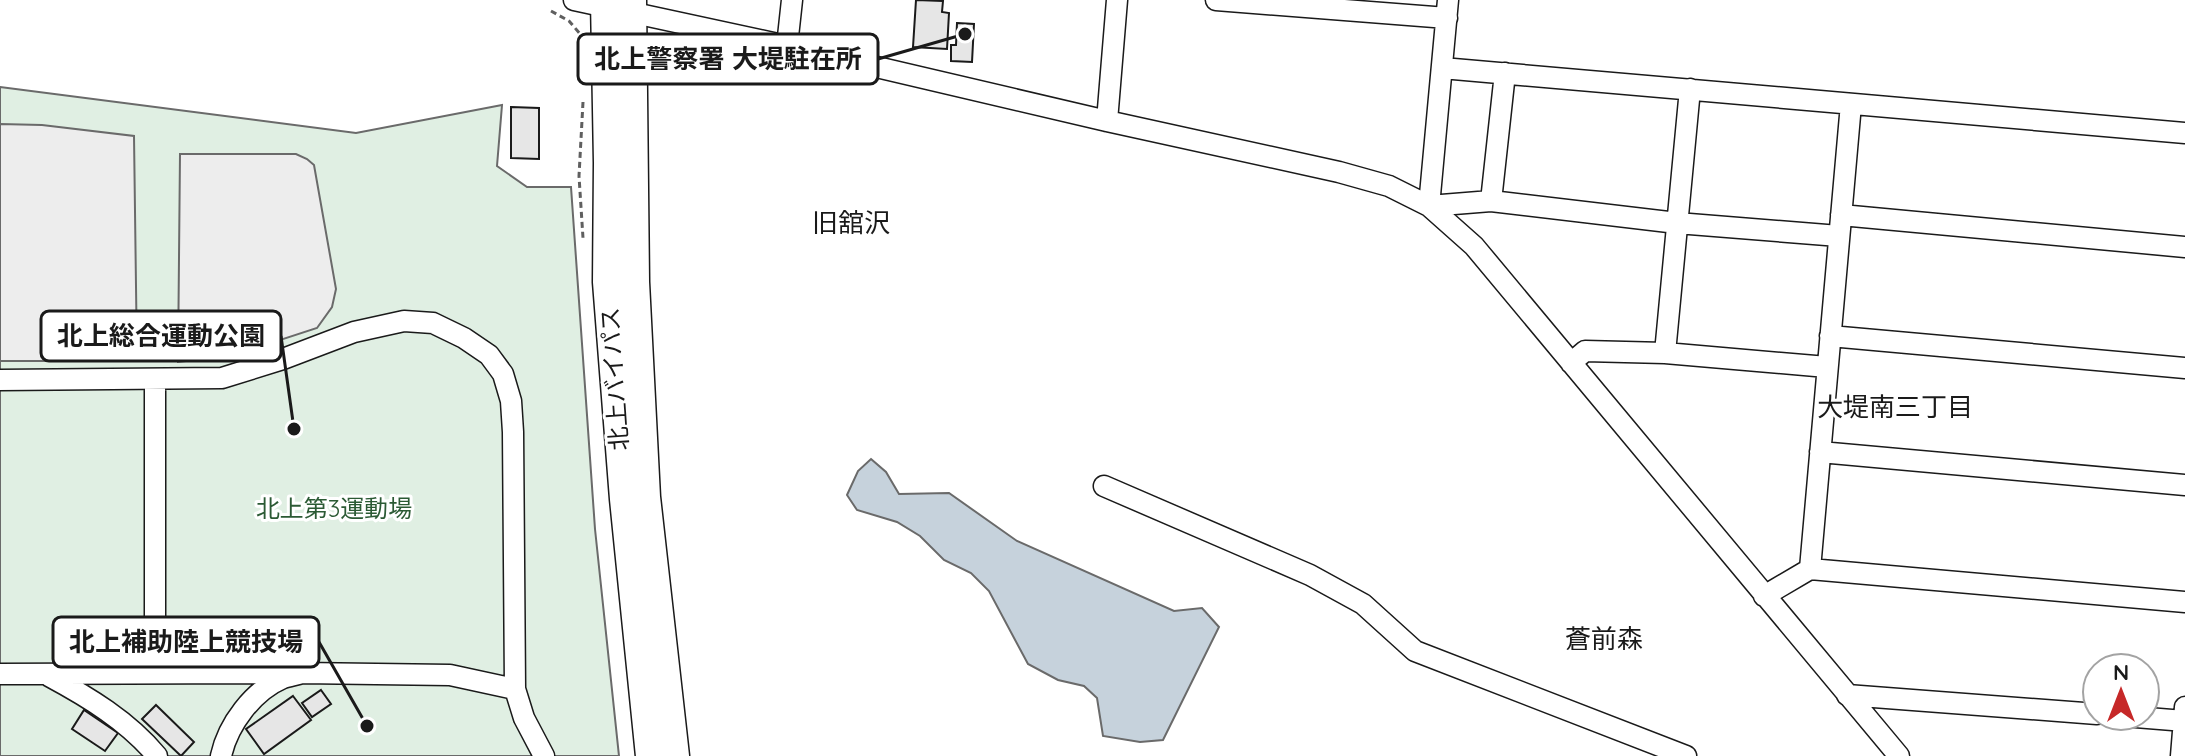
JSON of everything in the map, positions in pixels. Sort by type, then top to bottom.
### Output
[{"type":"highway","name":"北上バイパス","points":[[618,5],[608,163],[607,282],[624,499],[650,756]]},
{"type":"highway","name":"北上バイパス","points":[[618,5],[646,497],[675,756]]},
{"type":"street","points":[[574,0],[618,5],[1107,121],[1339,172],[1389,186],[1429,206],[1474,246],[1899,756]]},
{"type":"street","points":[[787,46],[792,0]]},
{"type":"street","points":[[1107,121],[1117,0]]},
{"type":"street","points":[[1216,0],[1448,9],[1429,206]]},
{"type":"street","points":[[1442,68],[2185,133]]},
{"type":"street","points":[[1491,201],[1505,73]]},
{"type":"street","points":[[1665,353],[1690,89]]},
{"type":"street","points":[[1810,569],[1851,104]]},
{"type":"street","points":[[1429,206],[1491,201],[1677,223],[1839,236]]},
{"type":"street","points":[[1841,215],[2185,247]]},
{"type":"street","points":[[0,380],[222,378],[354,332],[404,321],[433,323],[489,355],[503,374],[511,401],[515,689],[524,718],[544,756]]},
{"type":"street","points":[[1830,336],[2185,368]]},
{"type":"street","points":[[1571,363],[1585,351],[1665,353],[1827,367]]},
{"type":"street","points":[[155,379],[155,673]]},
{"type":"street","points":[[1820,452],[2185,485]]},
{"type":"street","points":[[1104,486],[1310,575],[1363,604],[1415,651],[1686,756]]},
{"type":"street","points":[[1764,596],[1810,569],[2185,602]]},
{"type":"street","points":[[221,756],[243,709],[283,678],[302,673]]},
{"type":"street","points":[[0,674],[450,675],[515,689]]},
{"type":"street","points":[[46,674],[117,718],[157,756]]},
{"type":"street","points":[[1847,695],[2081,713]]},
{"type":"street","points":[[2161,716],[2185,716],[2181,756]]},
{"type":"green space","name":"北上第3運動場","points":[[0,87],[356,133],[502,105],[497,166],[527,187],[571,187],[595,529],[619,756],[0,756]]},
{"type":"shaded area","points":[[0,124],[42,125],[134,136],[137,361],[0,361]]},
{"type":"shaded area","points":[[180,154],[296,154],[314,165],[336,289],[332,307],[317,328],[231,356],[178,362]]},
{"type":"shaded area","points":[[871,459],[886,472],[899,494],[949,493],[1017,541],[1174,611],[1202,608],[1219,627],[1163,740],[1140,742],[1103,736],[1097,698],[1084,686],[1058,680],[1028,664],[989,591],[971,573],[944,560],[920,536],[897,522],[857,510],[847,495],[858,471]]},
{"type":"building","points":[[916,0],[943,1],[942,12],[949,13],[947,49],[913,47]]},
{"type":"building","points":[[957,23],[974,24],[972,62],[951,61],[951,45],[956,45]]},
{"type":"building","points":[[511,107],[539,108],[539,159],[511,158]]},
{"type":"building","points":[[321,690],[331,704],[312,717],[302,703]]},
{"type":"building","points":[[293,696],[311,720],[264,754],[246,729]]},
{"type":"building","points":[[156,705],[194,742],[181,756],[142,719]]},
{"type":"building","points":[[84,710],[118,733],[105,751],[72,729]]},
{"type":"place","name":"北上警察署 大堤駐在所","points":[[965,34]]},
{"type":"place","name":"北上総合運動公園","points":[[294,429]]},
{"type":"place","name":"北上補助陸上競技場","points":[[367,726]]},
{"type":"district","name":"旧舘沢","points":[[851,223]]},
{"type":"district","name":"大堤南三丁目","points":[[1895,407]]},
{"type":"district","name":"蒼前森","points":[[1604,639]]}]
